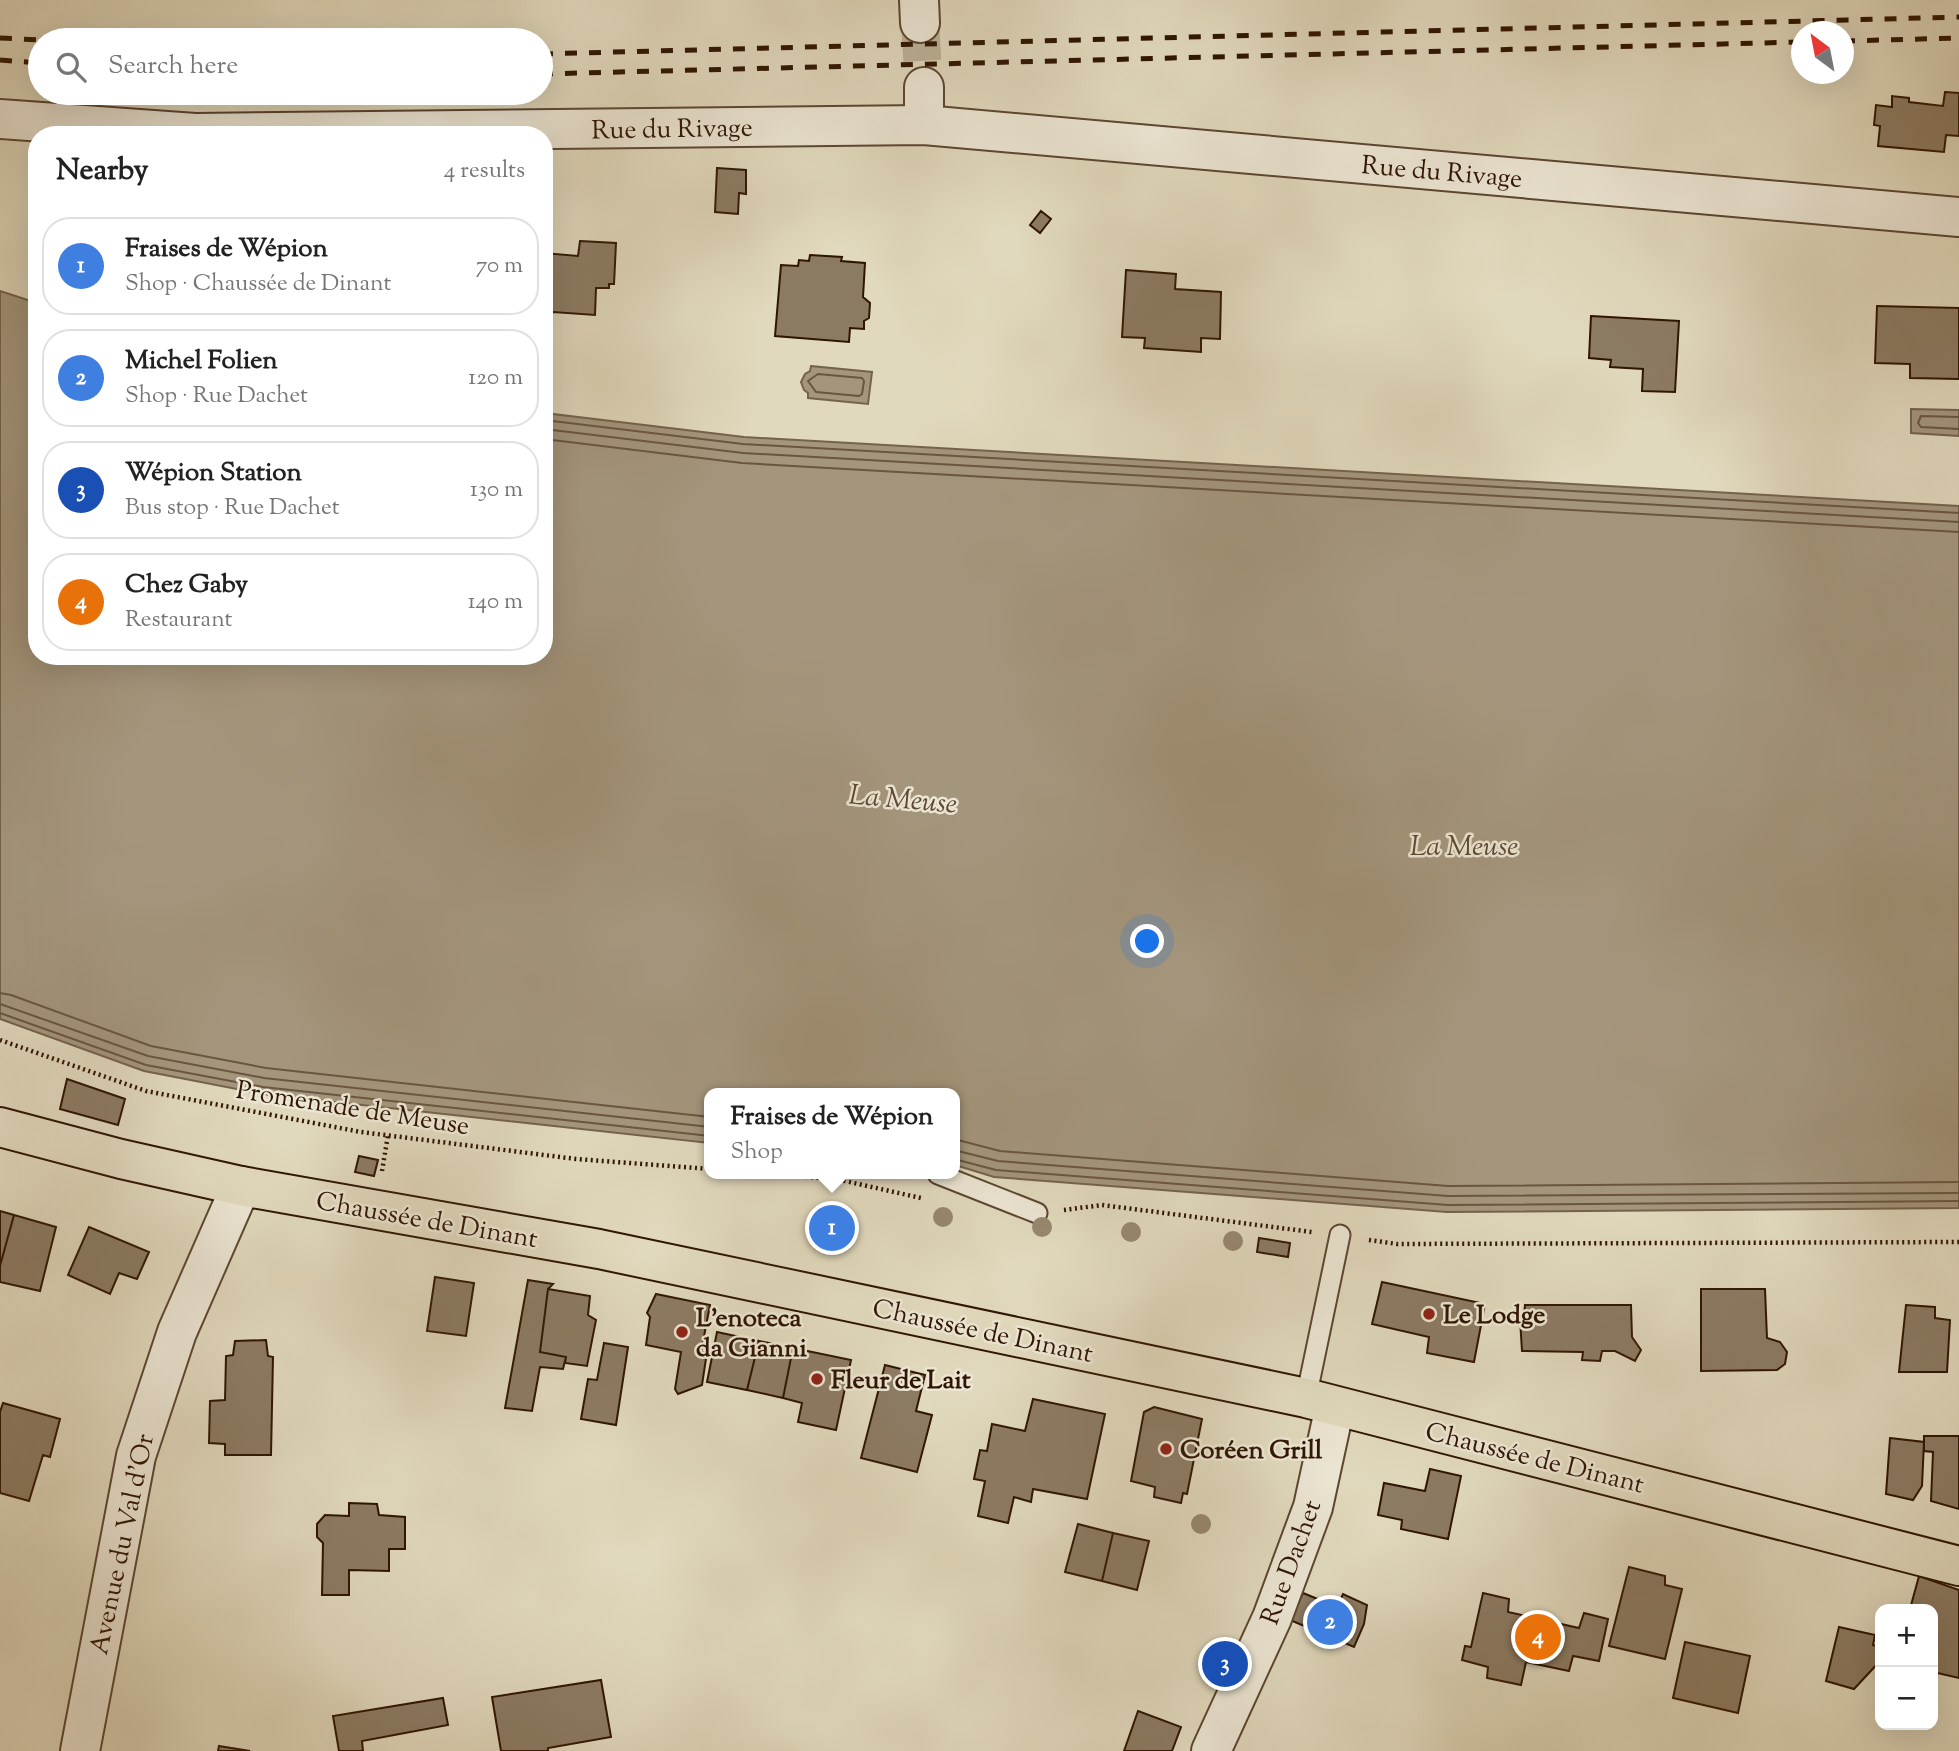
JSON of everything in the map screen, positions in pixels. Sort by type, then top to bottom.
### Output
[{"type":"main road","name":"Chaussée de Dinant","points":[[0,1127],[121,1159],[241,1186],[599,1249],[1320,1402],[1959,1566]]},
{"type":"street","points":[[924,88],[924,125]]},
{"type":"street","name":"Rue du Rivage","points":[[0,119],[98,126]]},
{"type":"street","name":"Rue du Rivage","points":[[553,129],[924,125],[1959,217]]},
{"type":"street","name":"Avenue du Val d'Or","points":[[80,1751],[136,1456],[177,1332],[241,1186]]},
{"type":"street","name":"Rue Dachet","points":[[1211,1751],[1272,1618],[1313,1507],[1320,1402]]},
{"type":"lane","points":[[951,1179],[1037,1213]]},
{"type":"lane","points":[[1320,1402],[1340,1235]]},
{"type":"path","name":"Promenade de Meuse","points":[[0,1040],[145,1091],[388,1135],[576,1159],[704,1169]]},
{"type":"path","points":[[384,1161],[388,1135]]},
{"type":"water","name":"La Meuse","points":[[0,291],[28,300],[28,665],[553,665],[553,414],[744,437],[1959,506],[1959,1208],[1447,1212],[994,1177],[960,1167],[960,1088],[704,1088],[704,1142],[262,1094],[144,1071],[0,1019]]},
{"type":"water","points":[[811,366],[872,372],[868,404],[808,398],[801,382]]},
{"type":"water","points":[[1911,409],[1959,410],[1959,436],[1911,433]]},
{"type":"building","points":[[1945,92],[1959,93],[1959,136],[1946,135],[1944,152],[1878,146],[1880,126],[1874,125],[1876,105],[1892,107],[1892,96],[1909,98],[1909,102],[1943,106]]},
{"type":"building","points":[[717,168],[746,170],[746,194],[739,193],[738,214],[715,212]]},
{"type":"building","points":[[1041,211],[1051,219],[1040,233],[1030,225]]},
{"type":"building","points":[[580,241],[616,243],[614,284],[609,284],[609,288],[596,288],[595,315],[553,312],[553,254],[578,256]]},
{"type":"building","points":[[810,255],[842,257],[841,261],[865,263],[863,297],[870,303],[869,318],[864,321],[864,329],[850,328],[849,342],[775,336],[781,265],[798,266],[799,260],[809,261]]},
{"type":"building","points":[[1126,270],[1176,274],[1175,289],[1221,292],[1220,339],[1201,338],[1201,352],[1144,348],[1145,338],[1122,337]]},
{"type":"building","points":[[1877,306],[1959,308],[1959,379],[1910,378],[1910,364],[1875,363]]},
{"type":"building","points":[[1591,316],[1679,321],[1675,392],[1642,391],[1643,369],[1610,367],[1611,360],[1589,358]]},
{"type":"building","points":[[67,1079],[125,1099],[118,1125],[60,1109]]},
{"type":"building","points":[[359,1156],[378,1160],[374,1176],[355,1172]]},
{"type":"building","points":[[0,1211],[14,1215],[0,1266]]},
{"type":"building","points":[[14,1215],[56,1227],[40,1291],[0,1282],[0,1266]]},
{"type":"building","points":[[823,1217],[844,1221],[841,1239],[820,1234]]},
{"type":"building","points":[[89,1227],[149,1252],[137,1279],[119,1273],[110,1294],[68,1275]]},
{"type":"building","points":[[1259,1238],[1290,1243],[1288,1257],[1257,1252]]},
{"type":"building","points":[[435,1277],[474,1283],[466,1336],[427,1331]]},
{"type":"building","points":[[528,1280],[553,1284],[548,1289],[540,1352],[566,1357],[563,1369],[540,1367],[532,1411],[505,1408]]},
{"type":"building","name":"Le Lodge","points":[[1382,1282],[1485,1304],[1474,1362],[1427,1353],[1429,1337],[1372,1324]]},
{"type":"building","points":[[548,1289],[590,1296],[588,1315],[596,1320],[587,1366],[565,1363],[566,1357],[540,1352]]},
{"type":"building","points":[[1701,1289],[1765,1289],[1767,1338],[1780,1342],[1787,1352],[1785,1364],[1777,1370],[1701,1371]]},
{"type":"building","points":[[656,1294],[710,1305],[701,1352],[707,1352],[702,1385],[678,1394],[675,1389],[681,1352],[646,1345],[650,1317],[647,1313]]},
{"type":"building","points":[[1525,1305],[1631,1305],[1632,1337],[1641,1350],[1635,1361],[1615,1351],[1602,1351],[1600,1361],[1582,1360],[1583,1352],[1522,1351],[1520,1319],[1524,1317]]},
{"type":"building","points":[[1906,1305],[1935,1307],[1935,1318],[1950,1320],[1947,1372],[1899,1372]]},
{"type":"building","points":[[717,1332],[759,1341],[747,1390],[707,1382]]},
{"type":"building","points":[[266,1340],[268,1356],[273,1357],[271,1455],[225,1455],[225,1444],[209,1443],[210,1401],[225,1400],[226,1356],[233,1355],[235,1341]]},
{"type":"building","points":[[759,1341],[793,1348],[783,1398],[747,1390]]},
{"type":"building","points":[[604,1343],[628,1347],[616,1425],[581,1419],[588,1379],[597,1380]]},
{"type":"building","name":"Fleur de Lait","points":[[793,1348],[851,1360],[836,1430],[798,1422],[802,1403],[783,1398]]},
{"type":"building","points":[[885,1365],[925,1375],[916,1411],[932,1415],[917,1472],[861,1458]]},
{"type":"building","points":[[1033,1399],[1105,1414],[1087,1499],[1033,1489],[1031,1502],[1014,1497],[1008,1523],[978,1516],[985,1481],[974,1479],[980,1450],[987,1451],[992,1424],[1025,1431]]},
{"type":"building","points":[[3,1403],[60,1419],[50,1457],[43,1455],[29,1501],[0,1493],[0,1412]]},
{"type":"building","points":[[1154,1407],[1202,1419],[1187,1494],[1183,1493],[1181,1503],[1154,1497],[1155,1487],[1131,1481],[1144,1412]]},
{"type":"building","points":[[1924,1436],[1959,1436],[1959,1509],[1931,1501],[1933,1452],[1924,1451]]},
{"type":"building","points":[[1890,1438],[1924,1442],[1922,1486],[1913,1500],[1886,1494]]},
{"type":"building","points":[[1430,1469],[1461,1476],[1448,1539],[1401,1529],[1402,1520],[1378,1515],[1384,1483],[1425,1491]]},
{"type":"building","points":[[349,1503],[377,1504],[379,1515],[405,1517],[405,1549],[389,1549],[389,1571],[349,1570],[349,1595],[322,1595],[323,1543],[317,1537],[317,1524],[325,1515],[349,1516]]},
{"type":"building","points":[[1078,1524],[1113,1533],[1102,1581],[1065,1572]]},
{"type":"building","points":[[1113,1533],[1149,1541],[1137,1590],[1102,1581]]},
{"type":"building","points":[[1629,1567],[1665,1576],[1665,1585],[1682,1589],[1665,1659],[1609,1646]]},
{"type":"building","points":[[1919,1576],[1959,1590],[1959,1678],[1938,1673],[1938,1604],[1911,1604]]},
{"type":"building","points":[[1303,1593],[1337,1607],[1343,1594],[1367,1605],[1364,1624],[1354,1647],[1290,1620]]},
{"type":"building","points":[[1483,1593],[1509,1599],[1508,1612],[1579,1628],[1584,1613],[1608,1619],[1599,1661],[1573,1656],[1569,1671],[1526,1662],[1521,1685],[1487,1678],[1488,1667],[1462,1660],[1465,1646],[1471,1647]]},
{"type":"building","points":[[1839,1627],[1875,1635],[1875,1666],[1854,1689],[1826,1681]]},
{"type":"building","points":[[1685,1642],[1750,1656],[1738,1713],[1673,1698]]},
{"type":"building","points":[[601,1680],[611,1737],[548,1748],[548,1751],[501,1751],[492,1697]]},
{"type":"building","points":[[443,1698],[448,1725],[362,1741],[363,1751],[339,1751],[333,1716]]},
{"type":"building","points":[[1138,1711],[1181,1727],[1172,1751],[1124,1751]]},
{"type":"building","points":[[219,1746],[250,1751],[218,1751]]},
{"type":"tunnel","points":[[920,23],[924,87]]},
{"type":"railway","points":[[553,54],[1959,17]]},
{"type":"railway","points":[[0,38],[28,39]]},
{"type":"railway","points":[[1854,41],[1959,38]]},
{"type":"railway","points":[[553,74],[1791,42]]},
{"type":"railway","points":[[0,60],[28,62]]},
{"type":"place","name":"Fraises de Wépion","points":[[832,1228]]},
{"type":"place","name":"Le Lodge","points":[[1429,1314]]},
{"type":"place","name":"L'enoteca da Gianni","points":[[682,1332]]},
{"type":"place","name":"Fleur de Lait","points":[[817,1379]]},
{"type":"place","name":"Coréen Grill","points":[[1166,1449]]},
{"type":"place","name":"Michel Folien","points":[[1330,1622]]},
{"type":"place","name":"Chez Gaby","points":[[1538,1637]]},
{"type":"place","name":"Wépion Station","points":[[1225,1664]]}]
